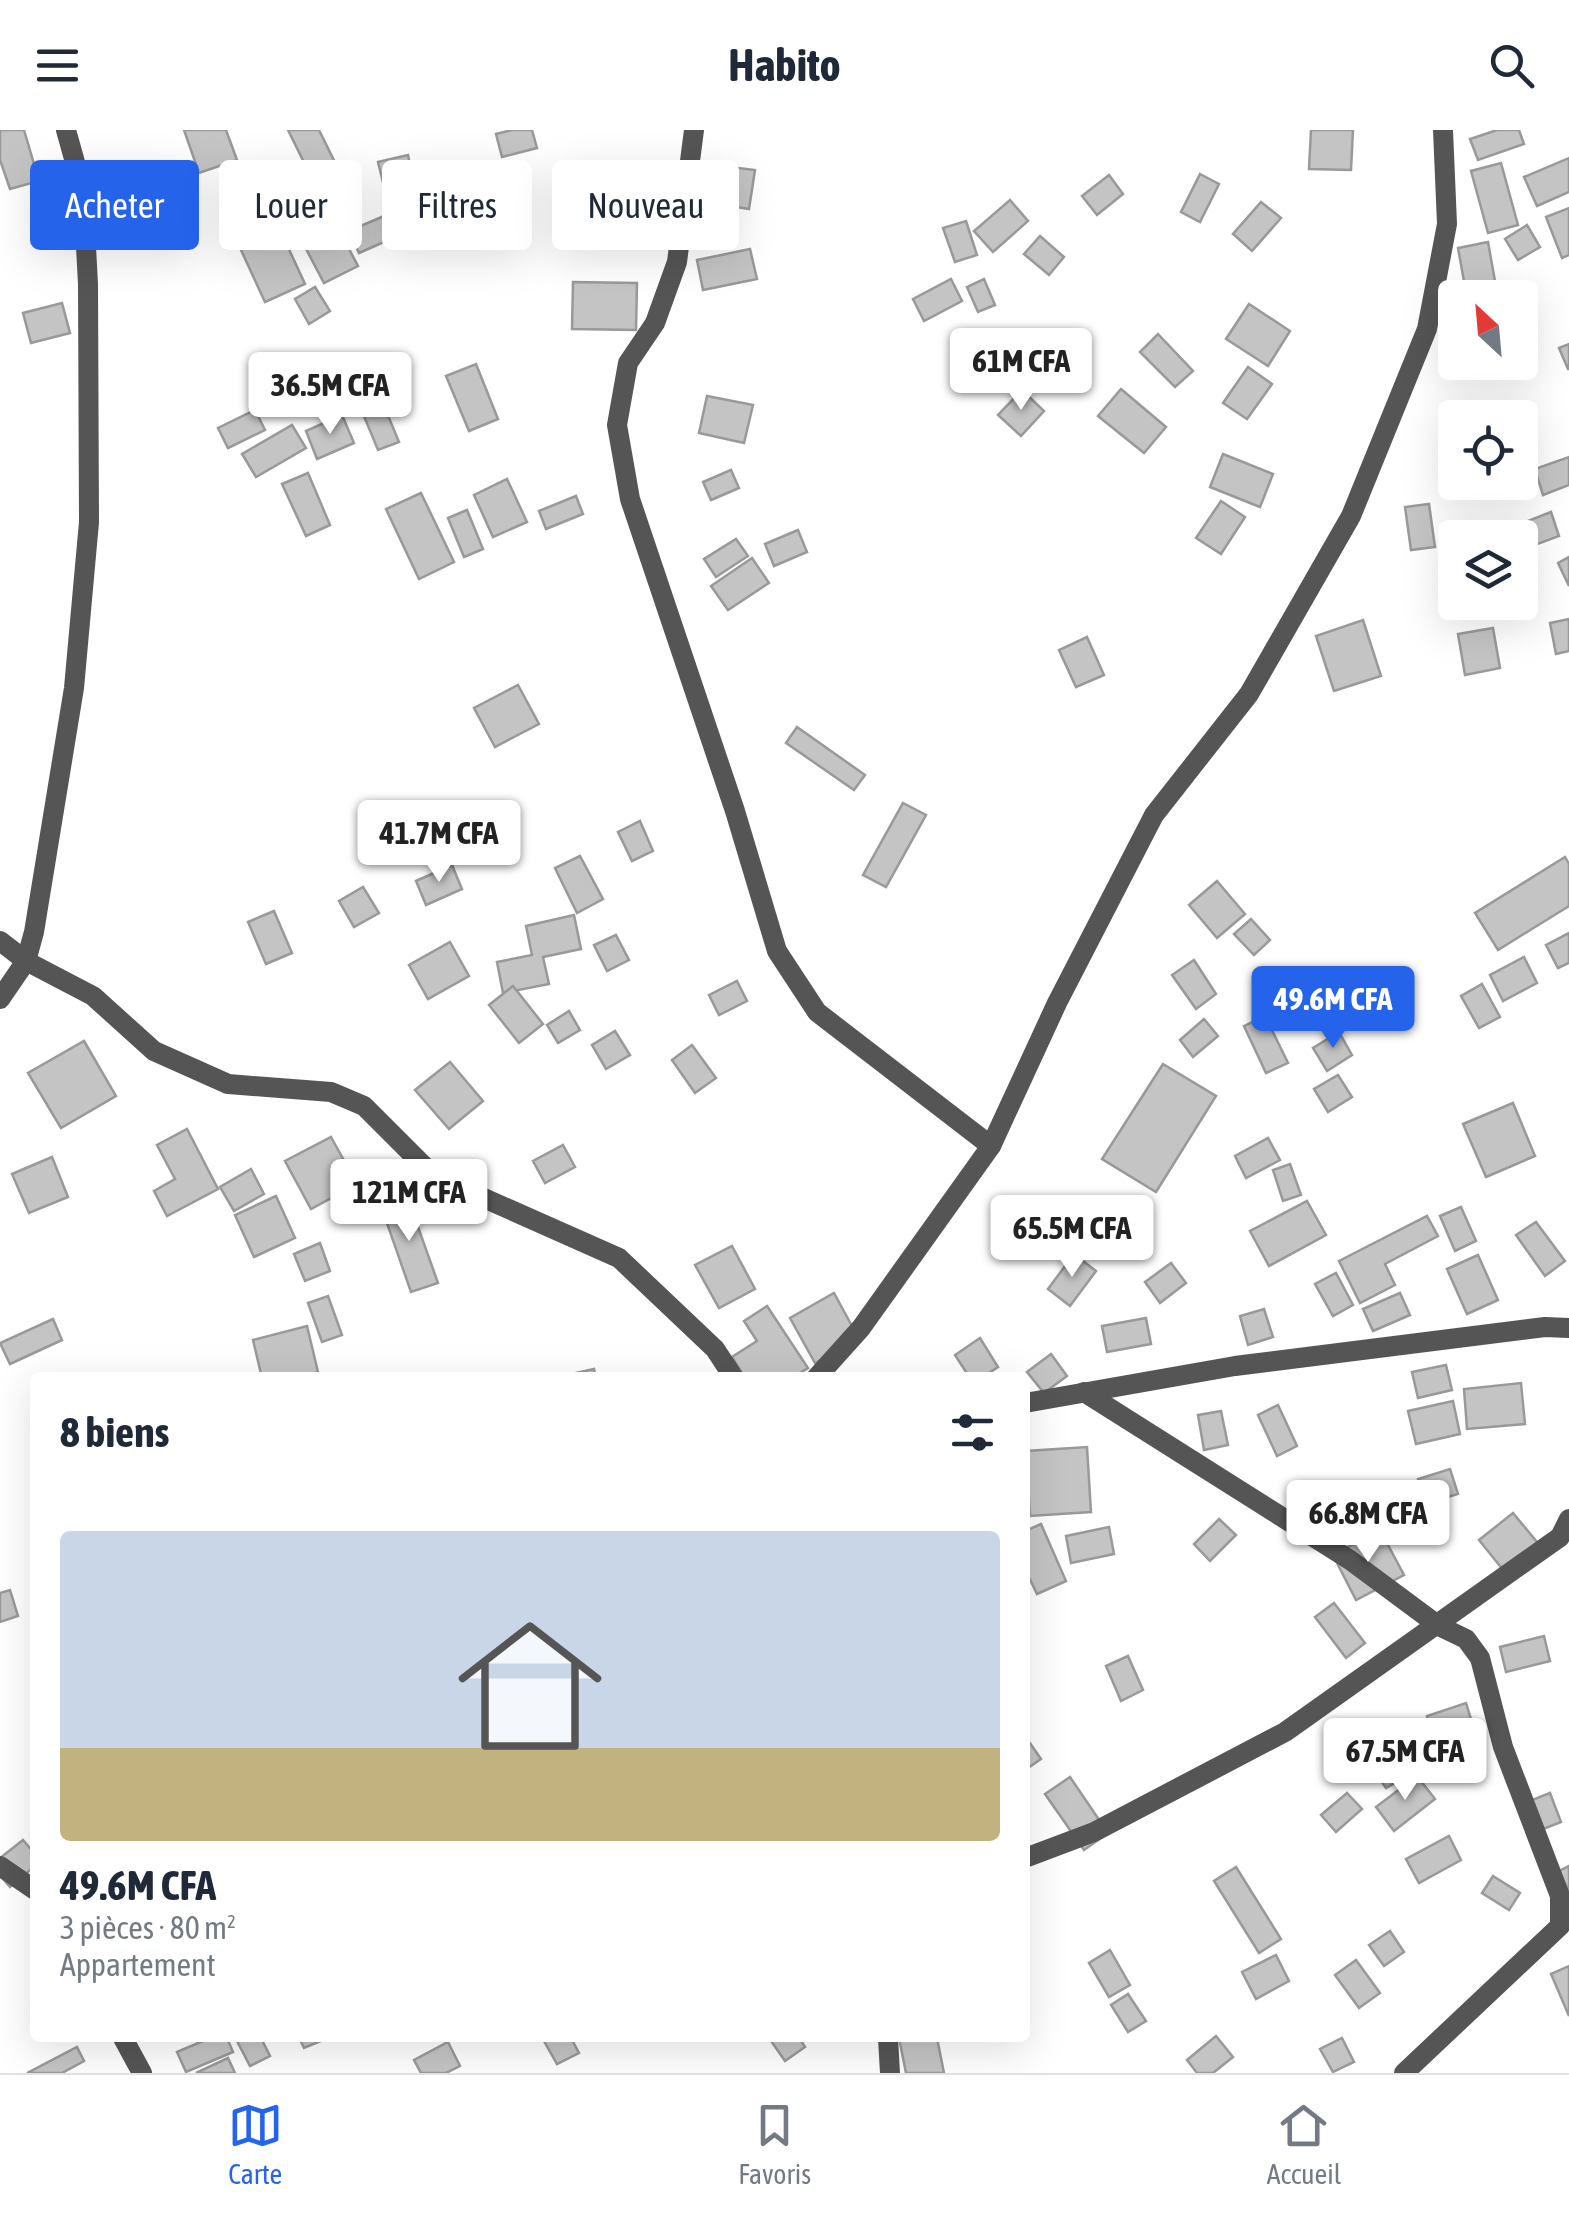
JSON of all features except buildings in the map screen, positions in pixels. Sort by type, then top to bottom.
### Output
[{"type":"street","points":[[0,999],[26,961],[34,932],[74,688],[89,522],[88,284],[83,192],[66,130]]},
{"type":"street","points":[[694,130],[677,262],[655,323],[628,363],[616,425],[630,500],[736,811],[777,950],[817,1012],[992,1146]]},
{"type":"street","points":[[821,1372],[860,1328],[992,1146],[1058,1003],[1154,815],[1250,694],[1351,516],[1427,330],[1447,224],[1443,130]]},
{"type":"street","points":[[0,941],[26,961],[93,996],[154,1051],[228,1084],[331,1092],[364,1106],[434,1176],[619,1258],[715,1349],[730,1372]]},
{"type":"street","points":[[1030,1401],[1273,1361],[1545,1327],[1569,1328]]},
{"type":"street","points":[[1084,1392],[1350,1560],[1439,1626],[1466,1639],[1480,1658],[1503,1747],[1562,1908],[1560,1926],[1404,2073]]},
{"type":"street","points":[[1030,1856],[1094,1832],[1285,1732],[1566,1533]]},
{"type":"street","points":[[0,1866],[30,1887]]},
{"type":"street","points":[[125,2042],[142,2073]]},
{"type":"street","points":[[888,2042],[890,2073]]}]
